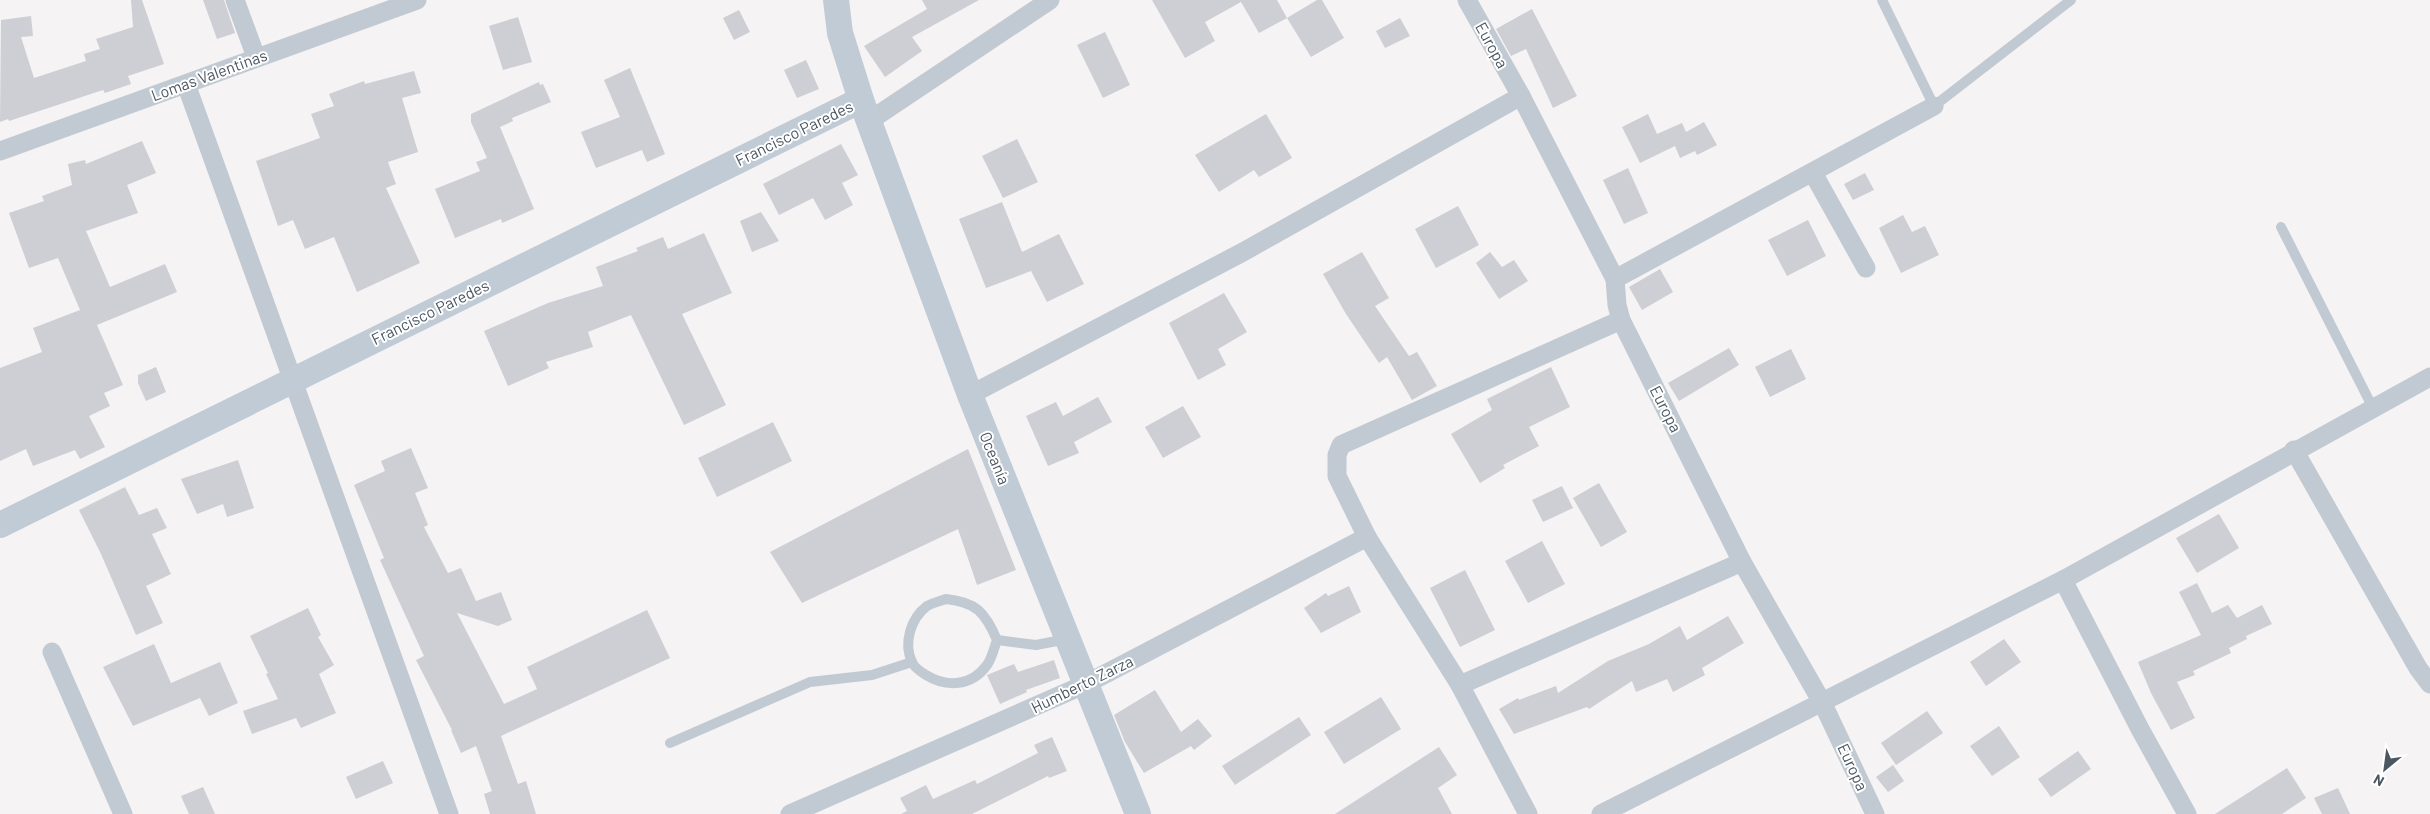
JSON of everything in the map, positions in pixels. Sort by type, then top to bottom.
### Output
[{"type":"street","points":[[235,0],[256,57]]},
{"type":"street","name":"Lomas Valentinas","points":[[0,151],[417,0]]},
{"type":"street","name":"Oceanía","points":[[836,0],[840,33],[865,110],[970,395],[1138,814]]},
{"type":"street","points":[[865,110],[1050,0]]},
{"type":"street","name":"Europa","points":[[1467,0],[1521,96],[1615,280],[1617,305],[1621,320],[1742,562],[1823,704],[1875,814]]},
{"type":"street","points":[[186,84],[291,380],[449,814]]},
{"type":"street","points":[[970,395],[1243,252],[1521,96]]},
{"type":"street","points":[[1615,280],[1934,106]]},
{"type":"street","name":"Francisco Paredes","points":[[0,525],[291,380],[865,110]]},
{"type":"street","points":[[1812,173],[1866,268]]},
{"type":"street","points":[[1528,814],[1460,685],[1367,538],[1337,476],[1336,455],[1341,445],[1621,320]]},
{"type":"street","points":[[1601,814],[1823,704],[2063,580],[2294,450],[2430,377]]},
{"type":"street","points":[[2294,450],[2424,665],[2430,684]]},
{"type":"street","name":"Humberto Zarza","points":[[790,814],[1086,684],[1367,538]]},
{"type":"street","points":[[1460,685],[1742,562]]},
{"type":"street","points":[[2063,580],[2140,729],[2187,814]]},
{"type":"street","points":[[52,652],[123,814]]},
{"type":"lane","points":[[1882,0],[1934,106],[2071,0]]},
{"type":"lane","points":[[2281,227],[2373,408]]},
{"type":"lane","points":[[946,599],[965,601],[981,611],[997,640],[988,664],[974,678],[957,684],[938,682],[921,672],[912,662],[908,637],[915,619],[928,606],[946,599]]},
{"type":"lane","points":[[997,640],[1036,645],[1067,639]]},
{"type":"lane","points":[[670,742],[810,682],[872,675],[912,662]]},
{"type":"building","points":[[131,0],[142,0],[164,64],[128,76],[131,84],[105,93],[103,90],[9,121],[8,119],[0,122],[1,20],[31,16],[33,36],[21,37],[34,78],[86,61],[84,54],[100,49],[96,39],[133,27]]},
{"type":"building","points":[[203,0],[224,0],[235,33],[217,39]]},
{"type":"building","points":[[922,0],[979,0],[912,37],[922,51],[885,77],[864,46],[927,9]]},
{"type":"building","points":[[1152,0],[1277,0],[1287,18],[1259,33],[1241,2],[1205,22],[1215,41],[1185,58]]},
{"type":"building","points":[[1317,0],[1322,0],[1344,38],[1311,57],[1287,18]]},
{"type":"building","points":[[1532,9],[1577,96],[1553,108],[1526,49],[1511,56],[1496,29]]},
{"type":"building","points":[[739,10],[750,32],[734,40],[723,18]]},
{"type":"building","points":[[518,17],[532,62],[503,70],[489,26]]},
{"type":"building","points":[[1400,18],[1410,36],[1385,48],[1376,31]]},
{"type":"building","points":[[1105,32],[1130,85],[1103,98],[1077,45]]},
{"type":"building","points":[[806,60],[819,89],[797,98],[784,70]]},
{"type":"building","points":[[630,68],[665,154],[647,162],[642,150],[596,168],[581,132],[620,117],[604,80]]},
{"type":"building","points":[[414,71],[421,93],[402,98],[418,152],[388,162],[396,184],[386,188],[420,263],[357,292],[334,237],[305,249],[293,220],[278,226],[256,161],[320,138],[311,114],[334,106],[329,94],[364,81],[365,84]]},
{"type":"building","points":[[539,82],[540,85],[543,84],[551,102],[512,118],[513,121],[500,127],[534,209],[502,223],[501,219],[455,238],[435,189],[480,171],[476,162],[487,158],[471,122],[471,114]]},
{"type":"building","points":[[1266,114],[1292,158],[1259,177],[1254,170],[1219,192],[1195,155]]},
{"type":"building","points":[[1648,114],[1657,134],[1682,123],[1686,132],[1704,122],[1717,145],[1697,155],[1695,151],[1680,158],[1675,146],[1640,163],[1622,127]]},
{"type":"building","points":[[1017,139],[1038,182],[1003,198],[982,156]]},
{"type":"building","points":[[142,141],[156,173],[127,185],[138,213],[86,231],[110,287],[165,264],[177,292],[97,325],[123,385],[104,393],[110,406],[89,416],[105,447],[80,459],[75,450],[33,466],[26,449],[0,461],[0,368],[42,352],[33,328],[80,310],[58,258],[29,268],[9,213],[44,201],[42,196],[72,185],[68,164],[85,160],[86,164]]},
{"type":"building","points":[[841,144],[858,175],[842,183],[853,205],[825,220],[813,198],[779,215],[763,184]]},
{"type":"building","points":[[1628,168],[1648,213],[1624,224],[1603,180]]},
{"type":"building","points":[[1865,173],[1874,190],[1853,200],[1844,184]]},
{"type":"building","points":[[1002,202],[1022,252],[1059,234],[1084,284],[1047,302],[1031,271],[986,288],[959,219]]},
{"type":"building","points":[[1458,206],[1479,245],[1436,268],[1415,229]]},
{"type":"building","points":[[761,212],[779,241],[752,252],[740,221]]},
{"type":"building","points":[[1903,215],[1912,232],[1925,226],[1939,255],[1901,273],[1879,228]]},
{"type":"building","points":[[1808,220],[1826,256],[1787,276],[1768,240]]},
{"type":"building","points":[[704,233],[732,293],[682,314],[726,405],[684,425],[631,315],[588,332],[593,347],[546,362],[549,368],[508,386],[484,331],[548,303],[603,286],[596,267],[638,251],[636,248],[663,237],[668,249]]},
{"type":"building","points":[[1362,252],[1389,298],[1375,306],[1409,356],[1417,352],[1437,386],[1412,400],[1387,357],[1379,363],[1346,314],[1323,274]]},
{"type":"building","points":[[1490,252],[1502,267],[1514,260],[1528,281],[1499,299],[1476,263]]},
{"type":"building","points":[[1660,269],[1673,292],[1642,310],[1629,287]]},
{"type":"building","points":[[1224,293],[1247,332],[1218,349],[1226,365],[1198,380],[1169,323]]},
{"type":"building","points":[[1729,348],[1739,365],[1679,401],[1668,383]]},
{"type":"building","points":[[1791,349],[1806,379],[1770,397],[1755,367]]},
{"type":"building","points":[[156,367],[166,392],[146,401],[138,383],[138,375]]},
{"type":"building","points":[[1551,367],[1570,407],[1529,427],[1539,446],[1503,465],[1505,468],[1480,483],[1451,434],[1492,410],[1487,399]]},
{"type":"building","points":[[1098,397],[1112,422],[1074,442],[1079,453],[1048,466],[1026,416],[1056,402],[1063,416]]},
{"type":"building","points":[[1183,406],[1201,437],[1163,458],[1145,427]]},
{"type":"building","points":[[773,422],[792,461],[717,497],[698,458]]},
{"type":"building","points":[[411,448],[428,488],[415,493],[428,525],[424,527],[448,573],[461,568],[476,601],[501,592],[512,620],[498,626],[457,613],[504,704],[537,689],[527,667],[647,610],[670,658],[501,736],[518,784],[526,781],[536,814],[490,814],[484,794],[492,791],[476,746],[461,753],[452,730],[416,660],[424,656],[380,560],[384,558],[354,485],[385,471],[381,461]]},
{"type":"building","points":[[968,449],[1016,570],[977,585],[958,529],[802,603],[770,552]]},
{"type":"building","points":[[238,460],[254,508],[227,517],[223,504],[197,514],[181,479]]},
{"type":"building","points":[[1599,483],[1627,532],[1601,547],[1573,498]]},
{"type":"building","points":[[1562,486],[1573,508],[1543,522],[1532,500]]},
{"type":"building","points":[[125,487],[139,515],[157,508],[167,528],[152,534],[171,574],[146,586],[163,623],[136,635],[101,554],[79,510]]},
{"type":"building","points":[[2219,514],[2239,548],[2197,573],[2176,538]]},
{"type":"building","points":[[1542,541],[1565,584],[1528,603],[1505,561]]},
{"type":"building","points":[[1465,570],[1495,630],[1460,647],[1430,588]]},
{"type":"building","points":[[2197,583],[2212,613],[2228,605],[2237,618],[2262,605],[2272,624],[2246,636],[2247,639],[2229,648],[2231,653],[2193,671],[2195,675],[2177,682],[2195,718],[2171,730],[2151,693],[2138,662],[2201,635],[2179,592]]},
{"type":"building","points":[[1349,586],[1361,612],[1321,633],[1304,608],[1326,593],[1328,596]]},
{"type":"building","points":[[308,608],[321,635],[318,637],[334,665],[319,674],[336,713],[301,728],[296,718],[252,734],[243,711],[278,699],[250,636]]},
{"type":"building","points":[[1728,616],[1744,643],[1702,668],[1705,675],[1673,692],[1667,679],[1636,692],[1632,681],[1589,709],[1587,707],[1514,734],[1499,709],[1518,698],[1519,700],[1556,686],[1558,693],[1608,661],[1649,644],[1680,626],[1687,640]]},
{"type":"building","points":[[2004,639],[2021,662],[1986,686],[1970,662]]},
{"type":"building","points":[[154,644],[171,683],[220,662],[238,703],[209,716],[200,698],[133,726],[103,667]]},
{"type":"building","points":[[1054,660],[1060,678],[1026,690],[1027,692],[1000,704],[987,675],[1014,664],[1018,672]]},
{"type":"building","points":[[1155,690],[1181,732],[1198,719],[1212,736],[1194,750],[1191,746],[1144,773],[1125,742],[1114,715]]},
{"type":"building","points":[[1381,697],[1401,729],[1344,764],[1324,732]]},
{"type":"building","points":[[1927,711],[1943,733],[1896,765],[1881,743]]},
{"type":"building","points":[[1299,717],[1311,735],[1235,785],[1222,766]]},
{"type":"building","points":[[1999,726],[2020,757],[1992,776],[1970,746]]},
{"type":"building","points":[[1052,737],[1067,771],[1049,778],[1048,776],[972,814],[901,814],[907,811],[900,798],[926,785],[933,799],[975,780],[977,784],[1038,753],[1034,745]]},
{"type":"building","points":[[1439,747],[1457,775],[1438,788],[1452,814],[1335,814]]},
{"type":"building","points":[[2078,751],[2091,769],[2051,797],[2038,779]]},
{"type":"building","points":[[383,761],[393,783],[356,799],[346,777]]},
{"type":"building","points":[[1893,765],[1904,781],[1888,792],[1876,777]]},
{"type":"building","points":[[2287,768],[2306,798],[2282,814],[2215,814]]},
{"type":"building","points":[[203,787],[215,814],[189,814],[181,796]]},
{"type":"building","points":[[2338,788],[2350,814],[2322,814],[2314,798]]}]
